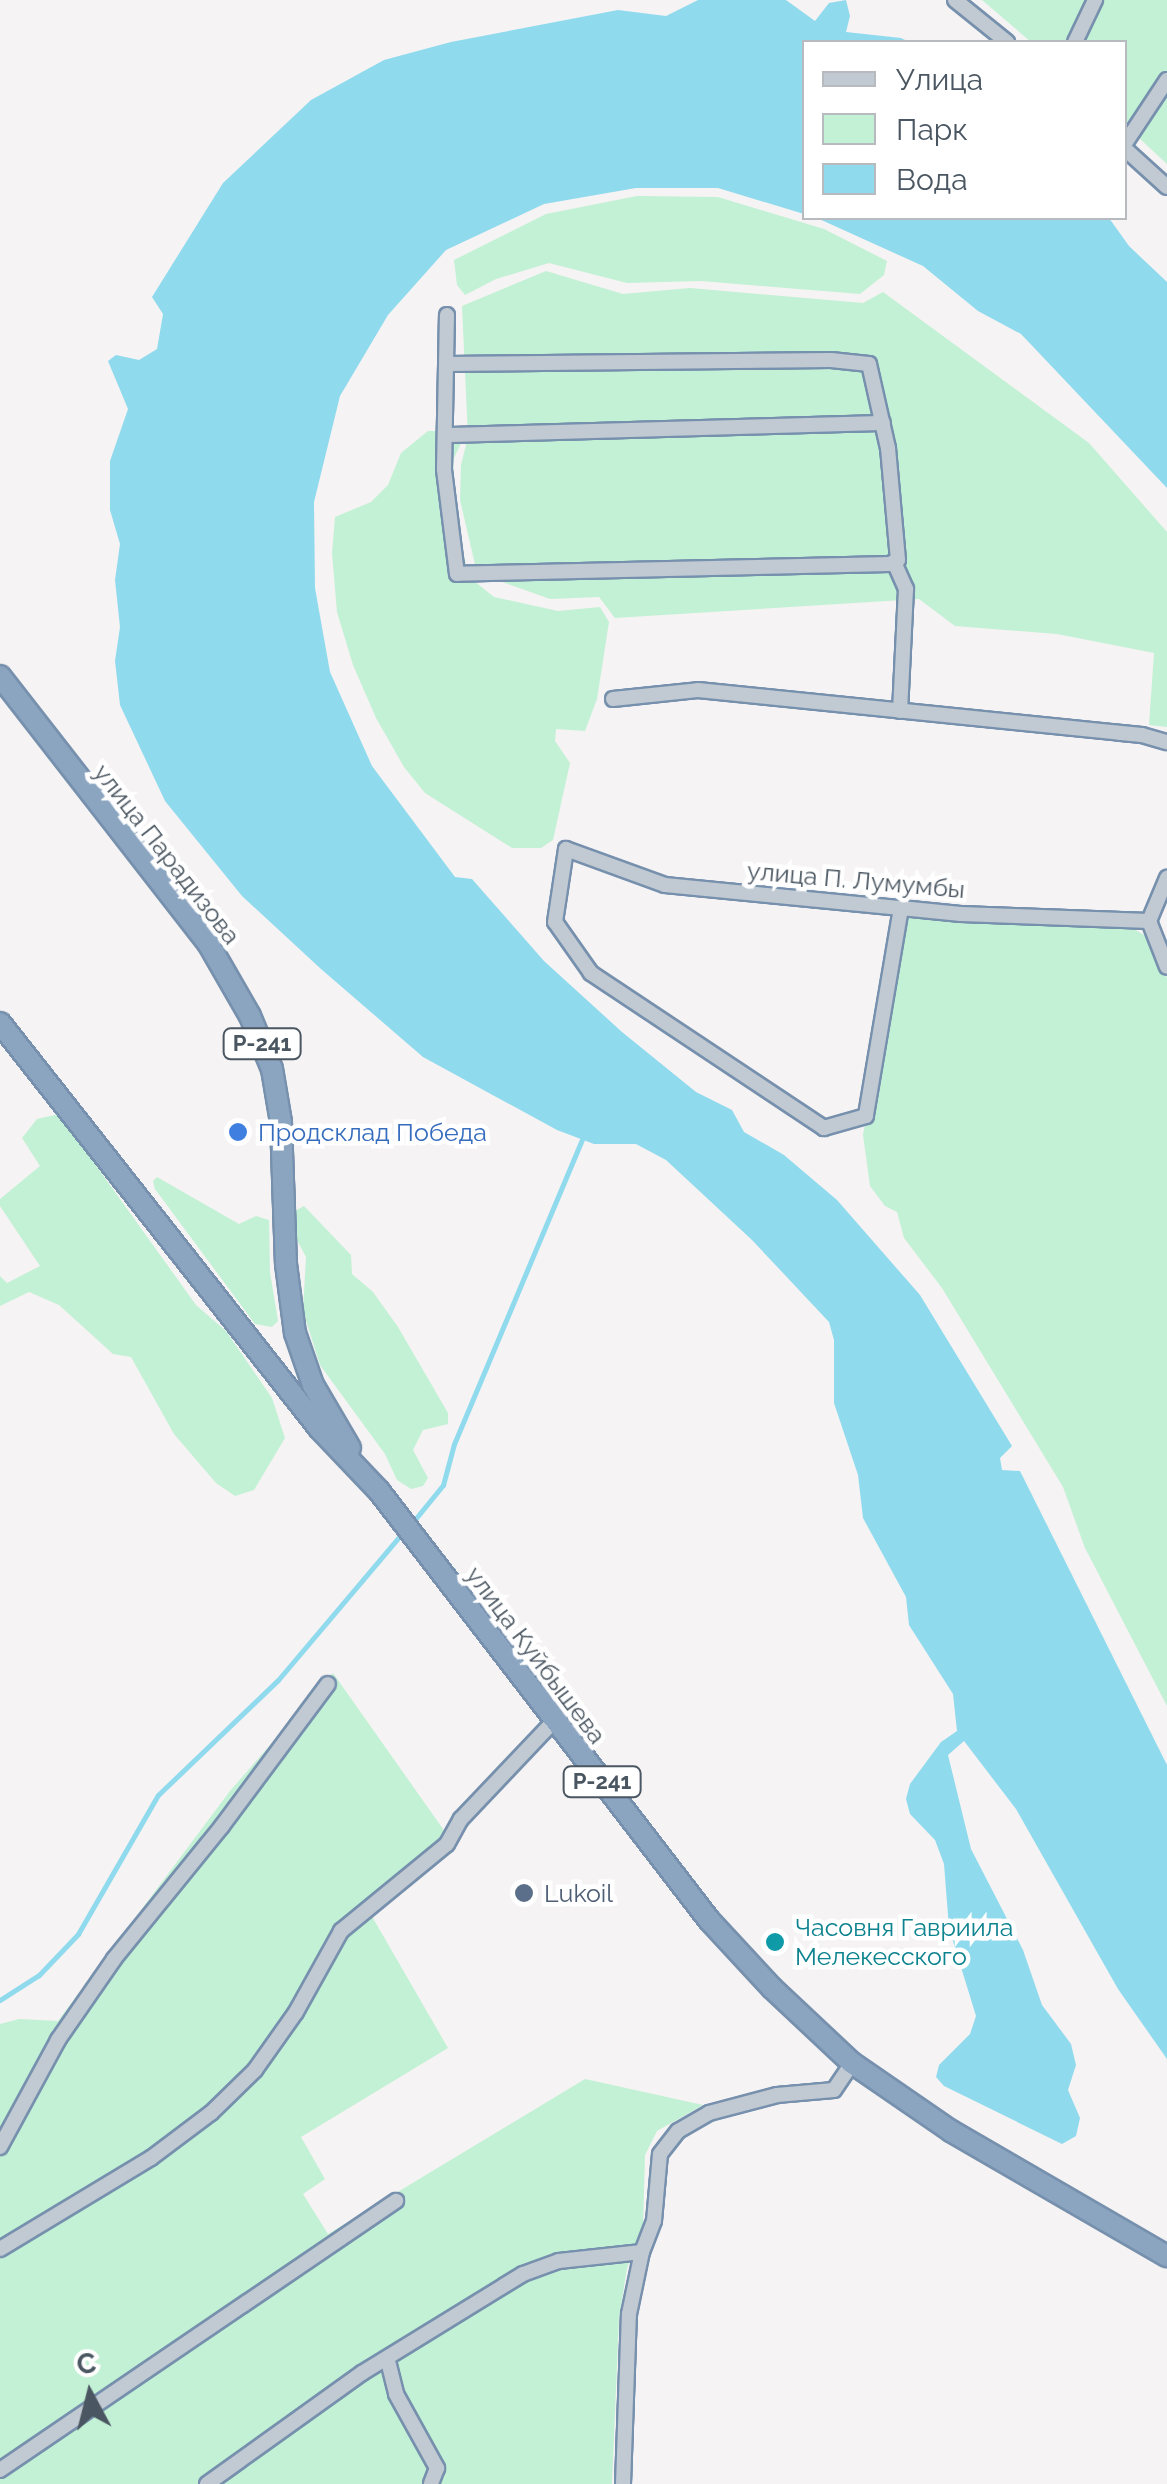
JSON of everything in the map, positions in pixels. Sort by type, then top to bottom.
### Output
[{"type":"highway","name":"улица Парадизова","points":[[0,676],[208,943],[250,1016],[272,1069],[280,1122],[286,1264],[295,1333],[313,1384],[373,1484]]},
{"type":"highway","name":"улица Куйбышева","points":[[0,1023],[319,1428],[373,1484],[709,1920],[772,1988],[852,2063],[950,2131],[1167,2256]]},
{"type":"street","points":[[955,0],[1004,40]]},
{"type":"street","points":[[1075,40],[1095,0]]},
{"type":"street","points":[[1127,141],[1167,80]]},
{"type":"street","points":[[1127,149],[1167,187]]},
{"type":"street","points":[[446,364],[869,364],[882,423],[898,560],[457,574],[444,469],[448,435],[446,364],[447,315]]},
{"type":"street","points":[[448,435],[882,423]]},
{"type":"street","points":[[894,562],[906,588],[900,710]]},
{"type":"street","points":[[613,699],[698,690],[1142,735],[1167,742]]},
{"type":"street","name":"улица П. Лумумбы","points":[[901,908],[866,1116],[824,1128],[591,972],[555,922],[566,849],[666,885],[901,908],[1149,921]]},
{"type":"street","points":[[1166,960],[1149,921],[1167,878]]},
{"type":"street","points":[[0,2148],[58,2040],[114,1959],[328,1684]]},
{"type":"street","points":[[0,2249],[151,2158],[211,2114],[255,2070],[296,2012],[341,1931],[446,1844],[468,1811],[554,1720]]},
{"type":"street","points":[[623,2484],[629,2314],[642,2252],[654,2220],[660,2154],[678,2131],[727,2107],[802,2091],[834,2090],[852,2063]]},
{"type":"street","points":[[0,2470],[396,2202]]},
{"type":"street","points":[[207,2484],[362,2372],[388,2361],[538,2266],[642,2252]]},
{"type":"street","points":[[388,2361],[396,2394],[437,2468],[431,2484]]},
{"type":"green space","points":[[982,0],[1167,0],[1167,164],[1127,127],[1127,40],[1029,40]]},
{"type":"green space","points":[[637,196],[718,197],[824,229],[887,261],[884,275],[860,294],[701,281],[627,283],[549,263],[496,279],[465,295],[457,285],[454,260],[546,214]]},
{"type":"green space","points":[[546,271],[623,294],[690,288],[863,303],[883,292],[1089,443],[1167,532],[1167,727],[1149,725],[1154,653],[1057,634],[955,626],[919,599],[615,618],[599,597],[550,599],[477,573],[460,500],[461,465],[468,437],[462,306]]},
{"type":"green space","points":[[428,431],[455,431],[464,437],[454,458],[451,500],[469,577],[494,597],[558,611],[600,607],[609,622],[597,699],[585,731],[556,729],[555,741],[570,763],[553,840],[541,848],[512,848],[425,793],[404,767],[376,718],[353,665],[337,612],[332,553],[335,517],[371,502],[388,485],[401,453]]},
{"type":"green space","points":[[903,917],[1132,928],[1151,939],[1167,978],[1167,1706],[1085,1548],[1063,1487],[942,1288],[904,1238],[897,1212],[885,1206],[870,1186],[863,1135]]},
{"type":"green space","points":[[59,1114],[196,1305],[226,1331],[272,1398],[285,1438],[254,1490],[235,1496],[216,1483],[174,1434],[131,1357],[113,1354],[59,1305],[29,1292],[0,1306],[0,1276],[7,1283],[40,1266],[0,1206],[0,1199],[40,1166],[22,1138],[37,1119]]},
{"type":"green space","points":[[157,1177],[239,1224],[256,1216],[269,1220],[270,1272],[278,1321],[272,1327],[255,1324],[155,1189],[153,1181]]},
{"type":"green space","points":[[304,1206],[351,1255],[352,1274],[373,1292],[398,1327],[448,1413],[448,1424],[423,1430],[413,1450],[428,1478],[423,1486],[411,1489],[397,1480],[385,1454],[320,1365],[303,1311],[306,1257],[297,1240],[295,1211]]},
{"type":"green space","points":[[333,1673],[455,1846],[370,1913],[448,2048],[301,2137],[325,2179],[303,2194],[328,2234],[585,2079],[703,2105],[657,2131],[645,2155],[643,2228],[627,2268],[619,2318],[612,2484],[0,2484],[0,2024],[19,2019],[58,2021],[230,1791]]},
{"type":"water","points":[[698,0],[786,0],[815,21],[829,3],[846,0],[850,16],[846,32],[905,40],[802,40],[802,213],[718,188],[636,188],[544,204],[446,250],[388,315],[340,396],[314,502],[315,588],[330,672],[372,766],[455,877],[472,879],[544,961],[622,1032],[696,1092],[732,1110],[744,1132],[784,1155],[837,1200],[920,1295],[1012,1446],[1000,1458],[1002,1470],[1020,1471],[1167,1765],[1167,2059],[1118,1989],[1016,1809],[964,1741],[948,1755],[971,1849],[1023,1950],[1042,2005],[1071,2044],[1076,2065],[1068,2090],[1080,2118],[1076,2136],[1062,2144],[944,2086],[936,2077],[939,2065],[970,2034],[976,2016],[949,1928],[944,1864],[935,1840],[910,1814],[906,1799],[910,1784],[941,1742],[957,1731],[953,1694],[909,1625],[906,1597],[863,1518],[858,1475],[834,1403],[834,1340],[829,1322],[752,1240],[666,1160],[636,1144],[594,1144],[557,1130],[423,1057],[321,969],[242,896],[165,801],[120,705],[115,661],[120,627],[115,580],[120,544],[110,510],[110,461],[128,409],[108,361],[116,355],[139,360],[157,349],[163,314],[152,297],[223,183],[311,100],[384,60],[451,42],[618,10],[666,16]]},
{"type":"water","points":[[821,220],[1110,220],[1129,246],[1167,282],[1167,488],[1021,334],[978,311],[923,266]]},
{"type":"waterway","points":[[412,1523],[443,1485],[454,1444],[582,1140]]},
{"type":"waterway","points":[[0,2000],[39,1975],[78,1934],[158,1795],[278,1680],[404,1531]]},
{"type":"place","name":"Продсклад Победа","points":[[238,1132]]},
{"type":"place","name":"Lukoil","points":[[524,1893]]},
{"type":"place","name":"Часовня Гавриила Мелекесского","points":[[775,1942]]}]
